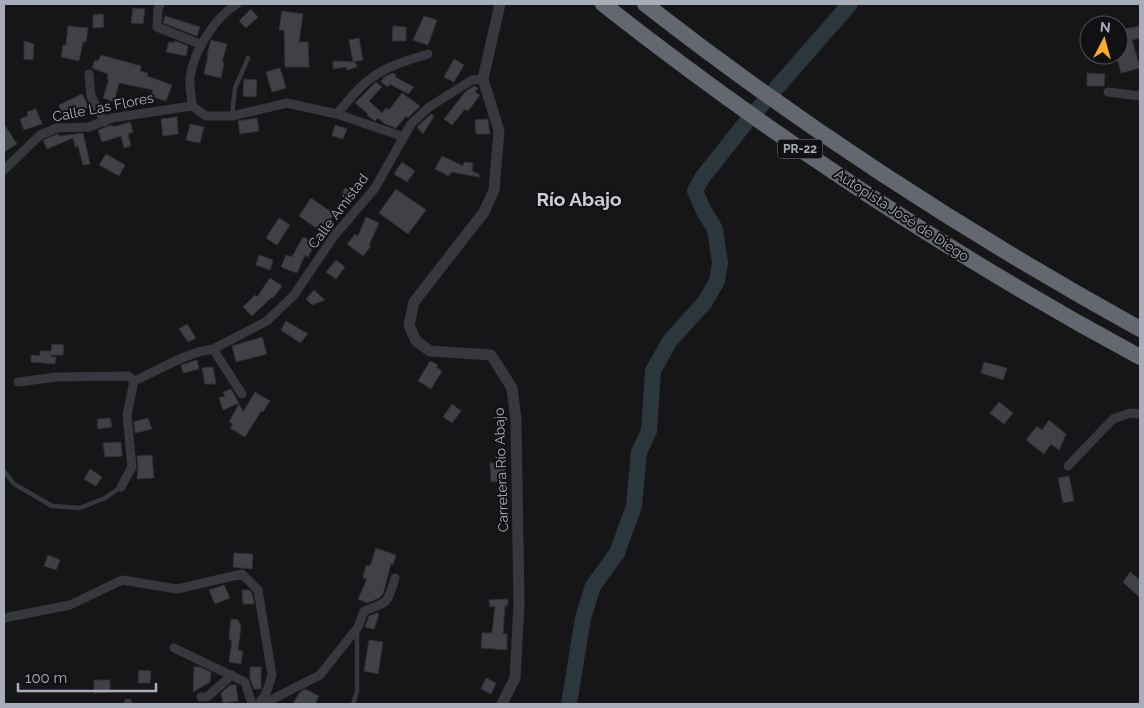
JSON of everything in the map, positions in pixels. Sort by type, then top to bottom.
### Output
[{"type":"highway","name":"Autopista José de Diego","points":[[603,4],[681,64],[888,208],[1007,281],[1140,357]]},
{"type":"highway","name":"Autopista José de Diego","points":[[645,4],[763,91],[922,199],[1023,261],[1140,329]]},
{"type":"street","points":[[160,4],[157,27],[200,44]]},
{"type":"street","points":[[237,4],[229,9],[200,44],[190,78],[192,106],[206,116],[232,116],[287,103],[337,114],[404,137]]},
{"type":"street","name":"Carretera Río Abajo","points":[[500,4],[483,79],[499,131],[494,190],[484,212],[414,302],[408,325],[416,341],[430,351],[491,355],[512,388],[516,420],[519,604],[515,678],[502,704]]},
{"type":"street","points":[[337,114],[355,92],[372,77],[389,68],[428,54]]},
{"type":"street","points":[[89,74],[91,96],[105,122]]},
{"type":"street","name":"Calle Amistad","points":[[134,381],[152,374],[171,363],[208,350],[267,321],[294,295],[334,236],[375,188],[411,124],[428,107],[472,80],[483,79]]},
{"type":"street","points":[[1108,92],[1140,96]]},
{"type":"street","name":"Calle Las Flores","points":[[4,170],[40,135],[57,128],[88,127],[112,118],[192,106]]},
{"type":"street","points":[[208,350],[242,394]]},
{"type":"street","points":[[18,382],[57,378],[128,376],[134,381],[127,415],[132,467],[121,487]]},
{"type":"street","points":[[1068,466],[1113,419],[1130,413],[1140,414]]},
{"type":"street","points":[[4,618],[70,605],[122,580],[177,589],[242,574],[258,590],[272,675],[266,694],[258,704]]},
{"type":"street","points":[[263,704],[320,675],[358,627],[364,611],[380,606],[386,601],[395,578]]},
{"type":"street","points":[[174,648],[232,674],[245,682],[252,704]]},
{"type":"street","points":[[201,697],[207,697],[232,674]]},
{"type":"lane","points":[[232,116],[235,88],[248,58]]},
{"type":"lane","points":[[4,471],[14,484],[52,506],[80,508],[105,498],[121,487]]},
{"type":"lane","points":[[353,704],[357,690],[358,627]]},
{"type":"building","points":[[133,8],[145,9],[143,24],[131,23]]},
{"type":"building","points":[[251,9],[258,17],[246,28],[239,21]]},
{"type":"building","points":[[282,11],[303,14],[299,42],[308,42],[309,67],[285,67],[284,30],[279,30]]},
{"type":"building","points":[[103,14],[104,27],[93,28],[93,15]]},
{"type":"building","points":[[165,16],[200,27],[197,36],[163,23]]},
{"type":"building","points":[[424,16],[437,20],[428,45],[413,40]]},
{"type":"building","points":[[68,26],[88,28],[86,42],[83,42],[79,61],[61,57],[63,45],[66,45]]},
{"type":"building","points":[[393,26],[406,27],[406,41],[392,41]]},
{"type":"building","points":[[1139,26],[1140,38],[1132,40],[1140,68],[1121,73],[1119,65],[1129,65],[1129,28]]},
{"type":"building","points":[[359,38],[363,60],[353,62],[349,40]]},
{"type":"building","points":[[211,40],[227,44],[222,62],[224,63],[221,78],[204,74]]},
{"type":"building","points":[[24,41],[34,44],[33,60],[24,59]]},
{"type":"building","points":[[175,41],[188,46],[186,56],[166,52],[169,42],[174,43]]},
{"type":"building","points":[[101,55],[141,66],[140,71],[148,73],[147,76],[172,85],[166,101],[151,96],[153,90],[119,83],[114,102],[103,98],[109,79],[107,79],[108,74],[92,68],[95,60],[98,61]]},
{"type":"building","points":[[454,59],[464,65],[454,82],[444,77]]},
{"type":"building","points":[[333,61],[355,62],[357,67],[347,70],[346,67],[333,69]]},
{"type":"building","points":[[280,68],[286,88],[272,92],[266,72]]},
{"type":"building","points":[[393,73],[396,75],[395,77],[414,87],[408,94],[390,84],[388,87],[381,82],[384,77]]},
{"type":"building","points":[[1087,73],[1105,74],[1104,86],[1087,86]]},
{"type":"building","points":[[244,79],[257,80],[256,97],[243,96]]},
{"type":"building","points":[[376,82],[382,87],[369,101],[382,113],[386,108],[389,110],[402,93],[420,106],[408,118],[406,116],[396,128],[385,124],[378,118],[375,121],[355,103]]},
{"type":"building","points":[[474,86],[478,88],[475,92],[480,95],[468,111],[465,109],[452,125],[444,119],[465,92]]},
{"type":"building","points":[[82,94],[89,107],[63,117],[59,105]]},
{"type":"building","points":[[36,109],[42,124],[24,130],[20,119],[28,116],[27,112]]},
{"type":"building","points":[[431,114],[434,116],[423,134],[417,127]]},
{"type":"building","points":[[177,117],[178,134],[163,136],[161,119]]},
{"type":"building","points":[[257,118],[259,131],[240,134],[238,121]]},
{"type":"building","points":[[488,119],[490,134],[476,134],[475,120]]},
{"type":"building","points":[[130,122],[133,132],[128,134],[131,146],[124,148],[121,136],[102,142],[98,130]]},
{"type":"building","points":[[4,124],[17,144],[4,152]]},
{"type":"building","points":[[190,124],[204,127],[200,143],[186,140]]},
{"type":"building","points":[[335,125],[347,129],[343,139],[332,136]]},
{"type":"building","points":[[83,133],[90,164],[83,165],[78,146],[75,147],[73,138],[47,149],[43,140],[58,134],[60,136]]},
{"type":"building","points":[[106,154],[125,165],[119,176],[99,165]]},
{"type":"building","points":[[442,156],[463,166],[464,162],[473,163],[472,171],[480,175],[479,177],[451,172],[449,176],[435,169]]},
{"type":"building","points":[[402,162],[415,171],[407,182],[394,174]]},
{"type":"building","points":[[345,188],[357,192],[353,201],[341,196]]},
{"type":"building","points":[[396,189],[426,210],[408,234],[379,213]]},
{"type":"building","points":[[311,198],[334,214],[322,232],[299,216]]},
{"type":"building","points":[[366,217],[379,223],[369,245],[371,246],[363,256],[347,244],[355,234],[358,236]]},
{"type":"building","points":[[279,218],[290,225],[277,245],[266,238]]},
{"type":"building","points":[[303,237],[315,243],[308,257],[305,255],[297,273],[281,267],[286,255],[292,257]]},
{"type":"building","points":[[259,255],[273,260],[270,270],[256,265]]},
{"type":"building","points":[[336,260],[345,267],[336,279],[326,272]]},
{"type":"building","points":[[270,278],[282,286],[273,298],[252,316],[243,307],[255,295],[257,297]]},
{"type":"building","points":[[314,290],[325,300],[312,305],[306,299]]},
{"type":"building","points":[[286,321],[308,334],[300,343],[281,330]]},
{"type":"building","points":[[187,324],[196,338],[188,342],[179,329]]},
{"type":"building","points":[[262,337],[267,354],[236,362],[232,346]]},
{"type":"building","points":[[52,344],[64,345],[63,355],[51,355],[51,357],[56,357],[55,364],[31,362],[31,355],[40,356],[40,351],[51,351]]},
{"type":"building","points":[[197,360],[199,369],[183,373],[181,365]]},
{"type":"building","points":[[430,361],[438,365],[436,367],[442,371],[431,389],[418,381]]},
{"type":"building","points":[[984,362],[1007,368],[1003,380],[981,373]]},
{"type":"building","points":[[213,367],[216,384],[205,384],[202,368]]},
{"type":"building","points":[[231,389],[239,403],[223,410],[219,398],[225,396],[223,392]]},
{"type":"building","points":[[255,392],[270,401],[263,412],[261,411],[245,437],[230,428],[233,424],[229,422],[239,404],[243,412]]},
{"type":"building","points":[[999,402],[1013,413],[1004,424],[990,413]]},
{"type":"building","points":[[452,404],[461,411],[452,423],[443,417]]},
{"type":"building","points":[[110,418],[112,427],[98,429],[97,419]]},
{"type":"building","points":[[148,418],[152,429],[135,433],[134,422]]},
{"type":"building","points":[[1049,420],[1066,434],[1059,450],[1051,444],[1044,454],[1026,440],[1037,426],[1042,430]]},
{"type":"building","points":[[121,442],[122,456],[105,457],[103,443]]},
{"type":"building","points":[[152,455],[154,478],[137,479],[137,456]]},
{"type":"building","points":[[490,463],[505,463],[505,481],[491,482]]},
{"type":"building","points":[[90,469],[102,477],[96,486],[84,479]]},
{"type":"building","points":[[1069,476],[1074,501],[1063,503],[1058,478]]},
{"type":"building","points":[[376,548],[396,555],[393,565],[391,564],[383,594],[379,598],[367,603],[358,599],[367,579],[363,578],[366,565],[370,566]]},
{"type":"building","points":[[234,553],[253,554],[252,569],[233,567]]},
{"type":"building","points":[[48,555],[60,560],[56,570],[44,566]]},
{"type":"building","points":[[1130,572],[1140,580],[1140,598],[1123,582]]},
{"type":"building","points":[[224,585],[230,598],[215,604],[209,590]]},
{"type":"building","points":[[242,590],[249,590],[252,593],[254,604],[243,604]]},
{"type":"building","points":[[508,599],[508,605],[505,606],[503,634],[507,634],[507,650],[481,648],[482,633],[492,633],[495,606],[490,607],[489,600]]},
{"type":"building","points":[[379,614],[374,629],[365,627],[369,616]]},
{"type":"building","points":[[231,619],[238,620],[241,626],[238,650],[243,651],[241,664],[229,662],[232,640],[229,640]]},
{"type":"building","points":[[369,640],[383,642],[378,674],[364,671]]},
{"type":"building","points":[[194,667],[200,667],[211,672],[210,682],[193,692]]},
{"type":"building","points":[[250,667],[261,667],[261,689],[254,689],[250,678]]},
{"type":"building","points":[[139,670],[151,671],[150,683],[138,683]]},
{"type":"building","points":[[486,678],[496,683],[491,694],[481,689]]},
{"type":"building","points":[[94,680],[110,680],[110,692],[94,693]]},
{"type":"building","points":[[230,685],[236,685],[238,701],[223,703],[221,693]]},
{"type":"building","points":[[305,689],[319,696],[315,704],[293,704],[299,693]]},
{"type":"waterway","points":[[569,704],[583,618],[593,586],[617,553],[634,506],[639,452],[649,431],[653,371],[669,342],[705,302],[717,281],[720,263],[715,229],[695,191],[702,178],[744,125],[850,4]]},
{"type":"district","name":"Río Abajo","points":[[579,199]]}]
